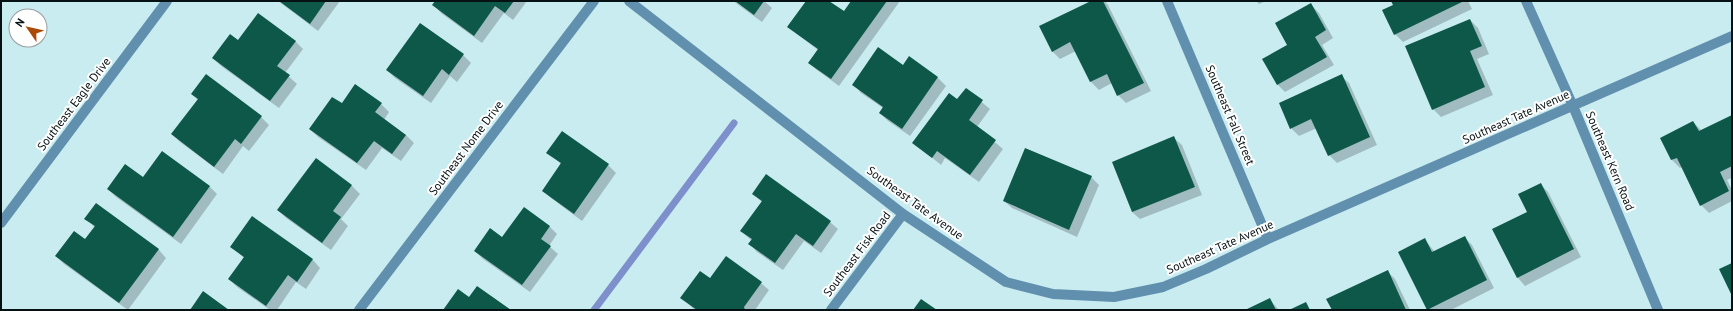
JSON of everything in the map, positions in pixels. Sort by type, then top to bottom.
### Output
[{"type":"street","name":"Southeast Eagle Drive","points":[[1,223],[168,1]]},
{"type":"street","name":"Southeast Nome Drive","points":[[359,310],[594,1]]},
{"type":"street","name":"Southeast Tate Avenue","points":[[629,1],[903,214],[1006,282],[1053,294],[1114,297],[1163,287],[1206,269],[1268,239],[1732,36]]},
{"type":"street","name":"Southeast Fall Street","points":[[1167,1],[1268,239]]},
{"type":"street","name":"Southeast Kern Road","points":[[1526,1],[1573,106],[1658,310]]},
{"type":"street","name":"Southeast Fisk Road","points":[[831,310],[903,214]]},
{"type":"building","points":[[279,1],[326,1],[310,24]]},
{"type":"building","points":[[435,1],[514,1],[505,13],[495,6],[474,36],[432,5]]},
{"type":"building","points":[[735,1],[764,1],[754,15]]},
{"type":"building","points":[[806,1],[829,1],[844,11],[851,1],[887,1],[831,79],[808,63],[818,49],[787,27]]},
{"type":"building","points":[[1091,1],[1103,1],[1144,83],[1117,96],[1107,74],[1090,82],[1070,42],[1052,52],[1039,26]]},
{"type":"building","points":[[1391,1],[1464,1],[1394,35],[1382,10],[1393,5]]},
{"type":"building","points":[[1311,3],[1326,30],[1315,37],[1327,57],[1277,85],[1262,59],[1287,45],[1275,23]]},
{"type":"building","points":[[258,13],[296,41],[277,66],[290,75],[270,101],[212,58],[230,34],[238,40]]},
{"type":"building","points":[[1470,19],[1482,46],[1470,51],[1485,87],[1432,110],[1405,46]]},
{"type":"building","points":[[420,23],[464,54],[449,75],[442,69],[423,96],[386,70]]},
{"type":"building","points":[[878,47],[903,65],[909,56],[938,77],[902,129],[879,113],[883,107],[852,85]]},
{"type":"building","points":[[206,74],[262,116],[241,144],[235,139],[214,167],[171,134],[198,99],[191,94]]},
{"type":"building","points":[[1342,74],[1370,137],[1328,156],[1311,119],[1290,129],[1279,103]]},
{"type":"building","points":[[355,84],[382,103],[375,112],[406,135],[392,154],[374,141],[357,163],[309,129],[332,97],[342,103]]},
{"type":"building","points":[[966,88],[983,100],[969,120],[996,140],[970,175],[937,151],[932,158],[912,143],[949,93],[957,99]]},
{"type":"building","points":[[1732,115],[1732,166],[1720,172],[1729,191],[1700,206],[1677,158],[1671,160],[1660,138],[1693,121],[1699,131]]},
{"type":"building","points":[[562,131],[609,164],[574,214],[542,191],[561,163],[546,153]]},
{"type":"building","points":[[1174,136],[1195,187],[1132,212],[1112,162]]},
{"type":"building","points":[[1025,148],[1092,176],[1069,230],[1003,201]]},
{"type":"building","points":[[162,151],[210,186],[173,237],[107,189],[125,164],[143,177]]},
{"type":"building","points":[[316,158],[352,185],[333,211],[341,217],[322,243],[277,210]]},
{"type":"building","points":[[766,174],[831,221],[813,246],[796,234],[775,263],[748,244],[752,239],[740,231],[762,201],[752,194]]},
{"type":"building","points":[[1541,183],[1574,249],[1517,278],[1492,229],[1527,212],[1518,194]]},
{"type":"building","points":[[96,203],[159,249],[119,303],[55,256],[74,231],[85,239],[95,226],[84,219]]},
{"type":"building","points":[[524,207],[550,226],[541,239],[551,246],[522,285],[474,251],[490,228],[502,237]]},
{"type":"building","points":[[252,216],[313,259],[297,282],[288,275],[266,306],[228,279],[244,257],[230,247]]},
{"type":"building","points":[[1465,236],[1487,280],[1427,310],[1398,252],[1425,238],[1432,252]]},
{"type":"building","points":[[726,256],[762,282],[744,307],[745,310],[697,310],[680,298],[700,271],[710,278]]},
{"type":"building","points":[[1732,263],[1732,296],[1719,269]]},
{"type":"building","points":[[1388,270],[1406,310],[1332,310],[1326,299]]},
{"type":"building","points":[[477,286],[511,310],[443,310],[458,289],[469,297]]},
{"type":"building","points":[[203,291],[229,310],[190,310]]},
{"type":"building","points":[[1270,298],[1276,310],[1245,310]]},
{"type":"building","points":[[921,299],[937,310],[913,310]]},
{"type":"building","points":[[1306,302],[1310,310],[1289,310]]},
{"type":"waterway","points":[[594,310],[734,123]]}]
